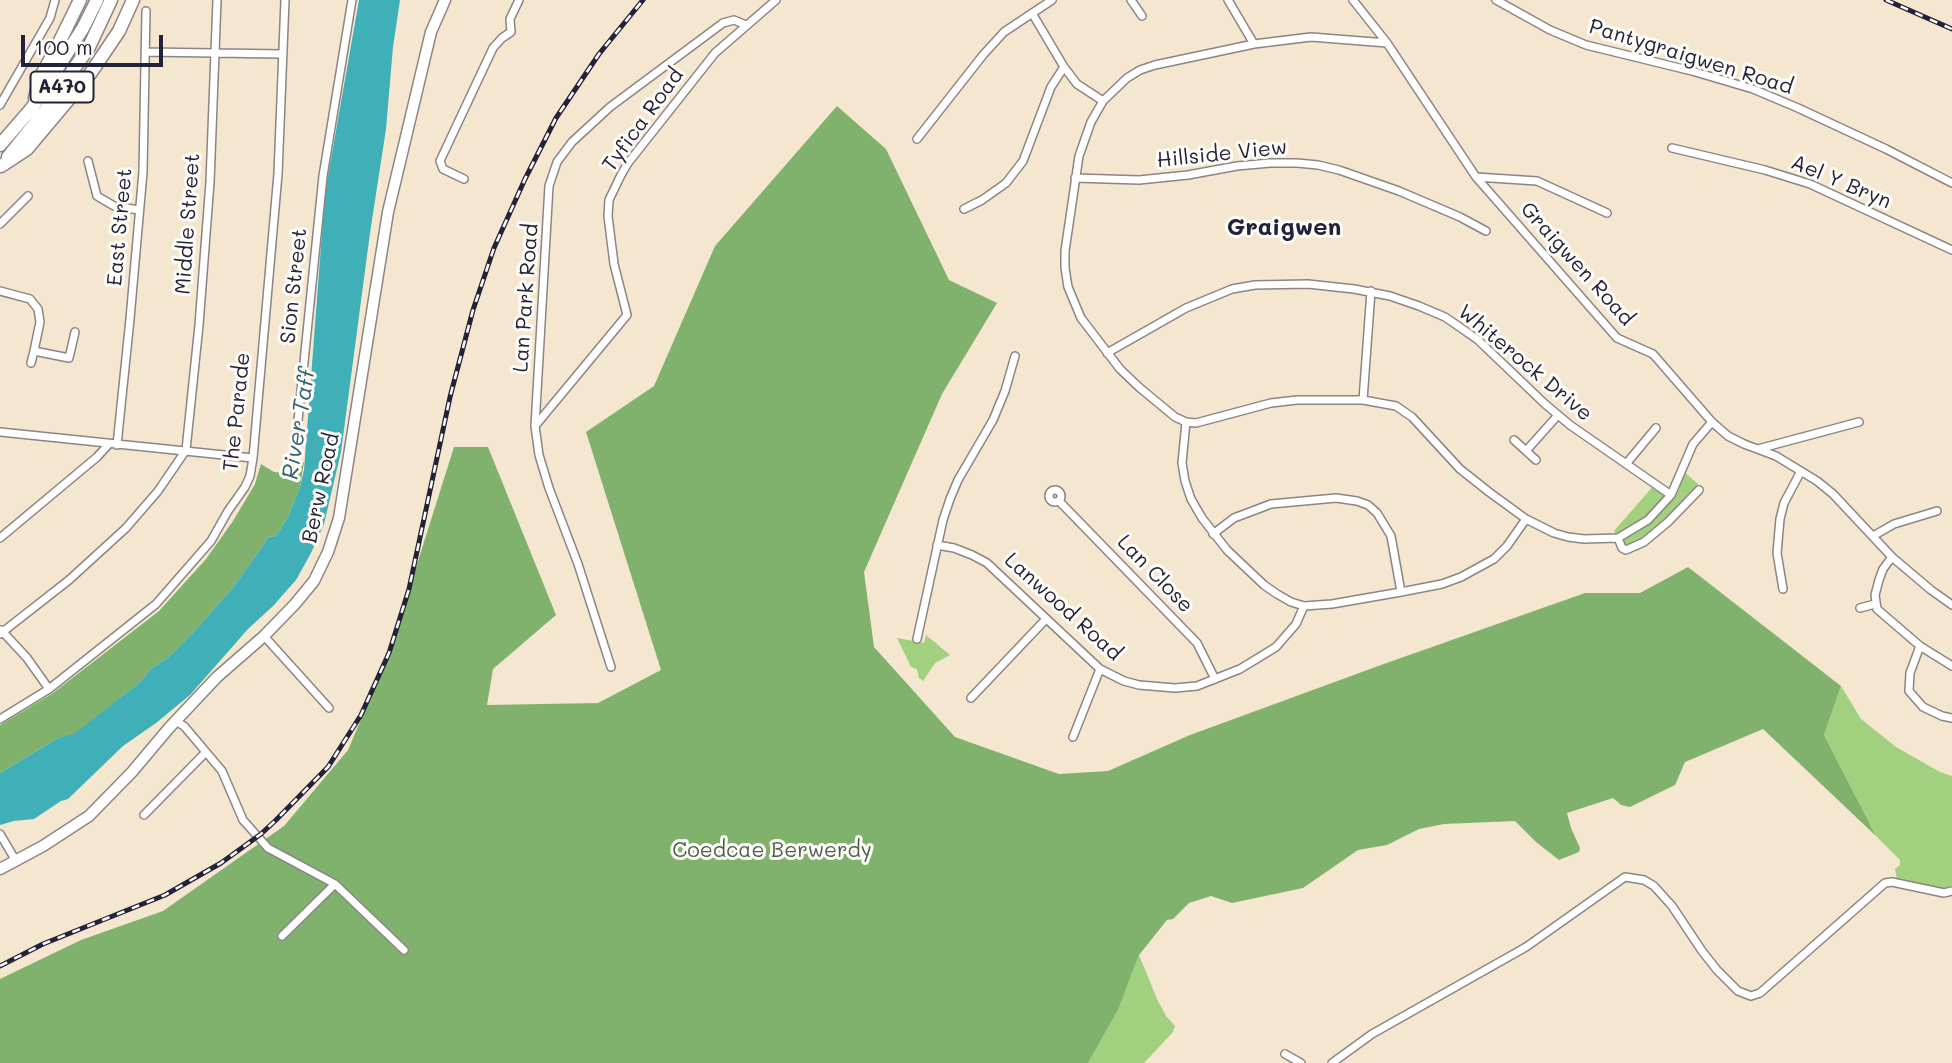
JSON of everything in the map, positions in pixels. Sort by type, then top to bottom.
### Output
[{"type":"highway","points":[[32,108],[40,78],[80,0]]},
{"type":"highway","name":"A470","points":[[0,145],[32,108],[83,28],[97,0]]},
{"type":"highway","name":"A470","points":[[0,166],[68,79],[89,47],[111,0]]},
{"type":"highway","points":[[0,166],[27,149],[90,74],[119,31],[133,0]]},
{"type":"main road","name":"Berw Road","points":[[0,869],[13,856],[63,834],[89,816],[217,677],[264,636],[314,581],[328,552],[339,518],[388,212],[431,32],[445,0]]},
{"type":"street","points":[[0,105],[50,18],[55,0]]},
{"type":"street","name":"Middle Street","points":[[186,450],[210,183],[217,0]]},
{"type":"street","name":"The Parade","points":[[0,719],[49,689],[169,592],[211,541],[250,476],[278,174],[285,0]]},
{"type":"street","name":"Sion Street","points":[[296,440],[323,176],[352,0]]},
{"type":"street","points":[[464,179],[443,169],[440,161],[494,48],[510,32],[510,19],[519,0]]},
{"type":"street","name":"Tyfica Road","points":[[535,426],[626,316],[614,264],[608,216],[609,200],[621,175],[715,53],[776,0]]},
{"type":"street","points":[[917,139],[1004,32],[1052,0]]},
{"type":"street","points":[[1131,0],[1142,16]]},
{"type":"street","points":[[1228,0],[1254,44]]},
{"type":"street","name":"Graigwen Road","points":[[1353,0],[1387,43],[1476,177],[1616,338],[1653,354],[1712,422],[1728,436],[1776,456],[1817,481],[1833,494],[1892,557],[1952,605]]},
{"type":"street","name":"Pantygraigwen Road","points":[[1496,0],[1550,30],[1586,45],[1692,71],[1763,93],[1886,149],[1952,183]]},
{"type":"street","name":"East Street","points":[[113,444],[130,319],[143,171],[146,11]]},
{"type":"street","points":[[1032,13],[1077,84],[1103,102]]},
{"type":"street","name":"Lan Park Road","points":[[611,667],[578,564],[549,488],[539,455],[535,426],[550,186],[557,162],[572,142],[610,107],[723,23],[734,20],[746,25]]},
{"type":"street","points":[[1387,43],[1311,37],[1254,44],[1140,70],[1127,78],[1103,102],[1085,137],[1079,156],[1065,251],[1068,287],[1081,318],[1120,369],[1175,417],[1186,422],[1210,420],[1271,403],[1324,399],[1388,403],[1404,410],[1460,469],[1526,519],[1539,527],[1568,537],[1602,540],[1618,538],[1648,520],[1671,495],[1693,444],[1712,422]]},
{"type":"street","points":[[146,52],[283,54]]},
{"type":"street","points":[[964,209],[1006,183],[1023,161],[1051,87],[1064,67]]},
{"type":"street","name":"Ael Y Bryn","points":[[1672,148],[1765,170],[1810,184],[1952,250]]},
{"type":"street","points":[[88,161],[97,196],[114,206],[139,209]]},
{"type":"street","name":"Hillside View","points":[[1075,178],[1139,180],[1269,163],[1308,164],[1339,170],[1387,187],[1442,209],[1486,231]]},
{"type":"street","points":[[1476,177],[1537,181],[1607,213]]},
{"type":"street","points":[[0,224],[28,196]]},
{"type":"street","name":"Whiterock Drive","points":[[1107,353],[1186,308],[1231,289],[1255,285],[1308,284],[1371,291],[1419,306],[1461,328],[1478,340],[1558,415],[1671,495]]},
{"type":"street","points":[[0,291],[30,299],[38,309],[40,322],[31,363]]},
{"type":"street","points":[[1363,400],[1371,291]]},
{"type":"street","points":[[34,351],[69,358],[75,332]]},
{"type":"street","points":[[917,639],[943,520],[964,468],[993,420],[1015,356]]},
{"type":"street","points":[[1526,451],[1558,415]]},
{"type":"street","points":[[1186,422],[1182,463],[1185,481],[1191,499],[1213,534],[1270,590],[1304,606],[1332,604],[1442,584],[1479,569],[1494,559],[1526,519]]},
{"type":"street","points":[[1757,450],[1859,422]]},
{"type":"street","points":[[1626,464],[1656,428]]},
{"type":"street","points":[[0,432],[253,458]]},
{"type":"street","points":[[1514,440],[1536,460]]},
{"type":"street","points":[[0,538],[113,444]]},
{"type":"street","points":[[49,689],[27,658],[1,632],[69,580],[126,528],[158,491],[186,450]]},
{"type":"street","points":[[1783,589],[1778,562],[1778,533],[1784,503],[1801,471]]},
{"type":"street","points":[[1618,538],[1622,548],[1626,550],[1644,542],[1668,522],[1699,489]]},
{"type":"street","points":[[1213,534],[1234,518],[1271,504],[1336,498],[1357,500],[1377,513],[1391,536],[1401,593]]},
{"type":"street","name":"Lan Close","points":[[1059,501],[1197,643],[1215,679]]},
{"type":"street","points":[[1873,536],[1894,524],[1937,511]]},
{"type":"street","name":"Lanwood Road","points":[[937,545],[954,548],[987,563],[1100,669],[1124,681],[1156,688],[1197,686],[1240,669],[1276,646],[1296,624],[1304,606]]},
{"type":"street","points":[[1892,557],[1883,569],[1875,595],[1877,609],[1920,646],[1952,666]]},
{"type":"street","points":[[1860,608],[1875,604]]},
{"type":"street","points":[[971,698],[1046,619]]},
{"type":"street","points":[[264,636],[329,708]]},
{"type":"street","points":[[1920,646],[1910,673],[1909,691],[1923,707],[1952,718]]},
{"type":"street","points":[[1073,737],[1100,669]]},
{"type":"street","points":[[177,722],[184,726],[222,771],[243,820],[268,848],[335,884],[404,950]]},
{"type":"street","points":[[144,815],[205,753]]},
{"type":"street","points":[[0,834],[13,856]]},
{"type":"street","points":[[1332,1063],[1372,1034],[1526,947],[1625,877],[1644,880],[1654,886],[1672,906],[1694,941],[1717,970],[1738,991],[1751,996],[1759,993],[1885,883],[1892,882],[1944,893],[1952,891]]},
{"type":"street","points":[[282,936],[335,884]]},
{"type":"street","points":[[1285,1054],[1301,1063]]},
{"type":"green space","name":"Coedcae Berwerdy","points":[[837,106],[886,149],[949,280],[997,303],[942,394],[864,572],[874,647],[955,737],[1059,774],[1108,771],[1190,735],[1585,593],[1640,593],[1688,567],[1841,686],[1824,735],[1876,836],[1763,729],[1685,762],[1675,785],[1630,807],[1621,805],[1613,798],[1567,813],[1580,848],[1579,852],[1559,860],[1515,821],[1444,824],[1419,829],[1387,845],[1358,850],[1303,888],[1232,903],[1211,896],[1189,903],[1173,919],[1167,920],[1139,955],[1118,1010],[1088,1063],[0,1063],[0,979],[81,940],[163,911],[284,826],[348,750],[389,653],[454,447],[488,447],[556,615],[493,669],[487,705],[598,703],[661,670],[586,432],[654,386],[715,246]]},
{"type":"green space","points":[[304,462],[300,487],[289,515],[276,536],[269,537],[234,586],[169,657],[151,669],[139,683],[74,735],[58,738],[0,773],[0,725],[53,693],[159,611],[206,559],[233,521],[255,484],[261,464],[274,472],[285,473]]},
{"type":"green space","points":[[1681,469],[1698,484],[1699,490],[1668,522],[1626,550],[1614,531],[1655,484],[1670,494]]},
{"type":"green space","points":[[926,635],[950,655],[935,663],[923,681],[919,678],[917,669],[911,667],[897,638],[924,643]]},
{"type":"green space","points":[[1841,686],[1861,719],[1896,747],[1952,776],[1952,888],[1943,890],[1897,880],[1895,869],[1900,865],[1900,860],[1876,836],[1824,735]]},
{"type":"green space","points":[[1139,955],[1157,999],[1175,1026],[1173,1032],[1144,1063],[1088,1063],[1118,1010]]},
{"type":"water","points":[[359,0],[400,0],[386,129],[341,452],[324,524],[296,580],[190,695],[123,746],[68,799],[34,819],[0,825],[0,773],[58,738],[74,734],[169,657],[234,586],[269,537],[276,536],[289,515],[304,470],[325,193]]},
{"type":"railway","points":[[0,966],[43,944],[165,895],[221,863],[261,834],[328,767],[361,715],[389,653],[409,589],[450,397],[473,310],[494,248],[556,118],[599,54],[643,0]]},
{"type":"railway","points":[[1886,0],[1952,29]]},
{"type":"district","name":"Graigwen","points":[[1284,228]]},
{"type":"water label","name":"River Taff","points":[[299,424]]}]
